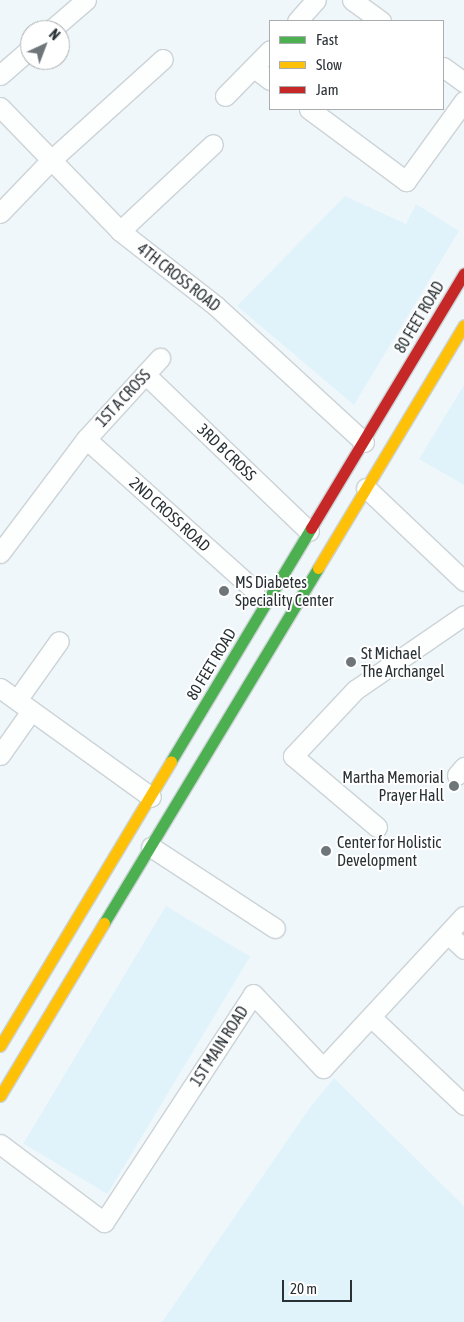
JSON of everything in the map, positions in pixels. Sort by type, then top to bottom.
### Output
[{"type":"main road","name":"80 FEET ROAD","points":[[0,1046],[464,273]]},
{"type":"main road","points":[[0,1096],[464,325]]},
{"type":"street","points":[[63,20],[86,0]]},
{"type":"street","points":[[298,20],[316,0]]},
{"type":"street","points":[[352,0],[380,20]]},
{"type":"street","points":[[225,96],[269,51]]},
{"type":"street","points":[[0,75],[20,58]]},
{"type":"street","points":[[0,213],[50,161],[164,59]]},
{"type":"street","points":[[254,68],[269,79]]},
{"type":"street","points":[[444,68],[464,82]]},
{"type":"street","points":[[310,110],[406,181],[464,101]]},
{"type":"street","name":"4TH CROSS ROAD","points":[[0,107],[50,161],[120,231],[216,306],[364,442]]},
{"type":"street","points":[[120,231],[212,144]]},
{"type":"street","name":"1ST A CROSS","points":[[0,553],[86,438],[160,358]]},
{"type":"street","name":"3RD B CROSS","points":[[145,374],[309,531]]},
{"type":"street","name":"2ND CROSS ROAD","points":[[86,438],[254,590]]},
{"type":"street","points":[[366,488],[464,581]]},
{"type":"street","points":[[377,827],[293,756],[355,690],[464,615]]},
{"type":"street","points":[[0,755],[59,641]]},
{"type":"street","points":[[0,688],[151,797]]},
{"type":"street","points":[[151,847],[275,928]]},
{"type":"street","name":"1ST MAIN ROAD","points":[[0,1144],[104,1222],[253,994],[323,1068],[464,916]]},
{"type":"street","points":[[448,934],[464,949]]},
{"type":"street","points":[[372,1016],[464,1105]]},
{"type":"shaded area","points":[[345,196],[406,224],[416,204],[459,231],[354,405],[237,306]]},
{"type":"shaded area","points":[[464,385],[464,485],[419,459]]},
{"type":"shaded area","points":[[166,906],[250,956],[107,1194],[23,1143]]},
{"type":"shaded area","points":[[334,1078],[464,1206],[464,1322],[162,1322],[311,1106]]},
{"type":"traffic: fast","points":[[171,761],[311,528]]},
{"type":"traffic: fast","points":[[104,923],[318,568]]},
{"type":"traffic: slow","points":[[318,568],[464,325]]},
{"type":"traffic: slow","points":[[0,1046],[171,761]]},
{"type":"traffic: slow","points":[[0,1096],[104,923]]},
{"type":"traffic: jam","points":[[311,528],[464,273]]},
{"type":"place","name":"MS Diabetes Speciality Center","points":[[224,591]]},
{"type":"place","name":"St Michael The Archangel","points":[[351,662]]},
{"type":"place","name":"Martha Memorial Prayer Hall","points":[[454,786]]},
{"type":"place","name":"Center for Holistic Development","points":[[326,851]]}]
